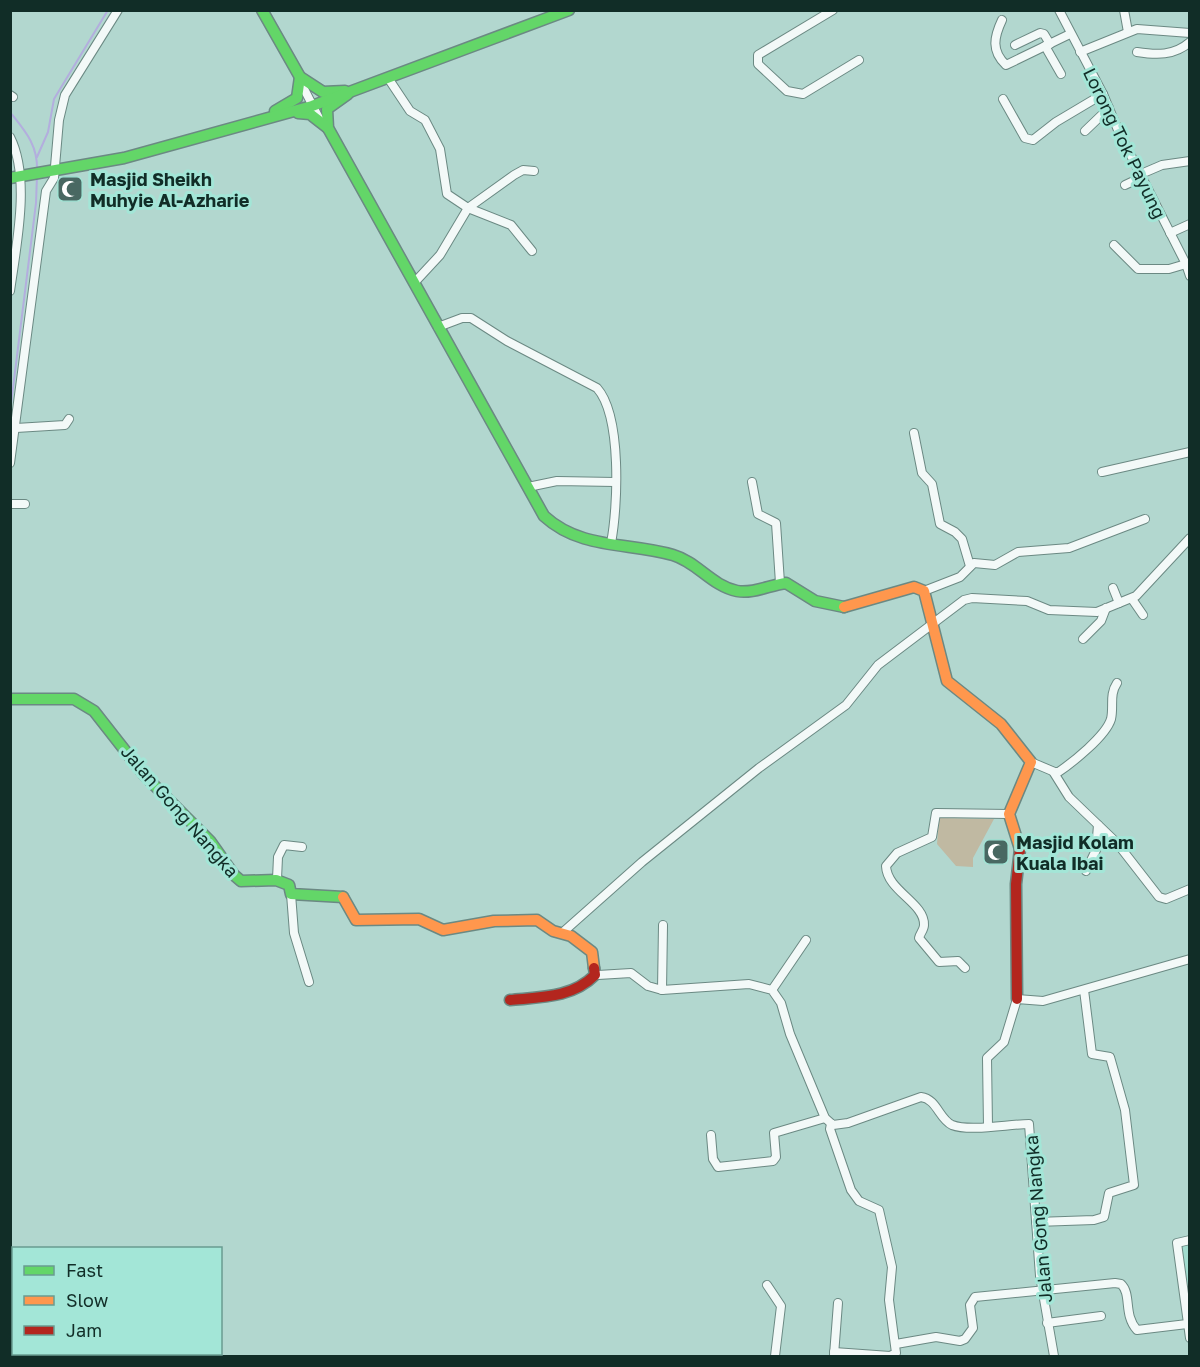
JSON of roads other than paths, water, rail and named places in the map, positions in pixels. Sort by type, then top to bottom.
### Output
[{"type":"street","points":[[10,463],[46,190],[53,180],[51,172],[59,120],[65,95],[118,10]]},
{"type":"street","points":[[262,10],[544,516],[557,529],[582,539],[681,558],[719,585],[733,591],[756,591],[780,584],[792,584],[815,601],[842,607],[904,589],[914,588],[924,591],[960,577],[970,566],[979,563],[997,564],[1017,552],[1069,548],[1145,519]]},
{"type":"street","points":[[19,177],[124,158],[314,103],[388,78],[569,10]]},
{"type":"street","points":[[833,10],[758,54],[758,64],[787,91],[803,94],[859,60]]},
{"type":"street","name":"Lorong Tok Payung","points":[[1059,10],[1103,94],[1190,276]]},
{"type":"street","points":[[1124,10],[1128,32]]},
{"type":"street","points":[[1002,21],[994,43],[1004,63],[1015,62],[1070,34]]},
{"type":"street","points":[[1080,52],[1128,32],[1153,29],[1190,33]]},
{"type":"street","points":[[1015,45],[1040,33],[1044,34],[1061,74]]},
{"type":"street","points":[[1137,52],[1154,55],[1173,53],[1190,42]]},
{"type":"street","points":[[388,78],[410,111],[425,120],[440,149],[447,194],[468,208],[511,225],[532,251]]},
{"type":"street","points":[[275,114],[297,98],[301,79]]},
{"type":"street","points":[[301,79],[323,92],[348,92]]},
{"type":"street","points":[[327,126],[327,109],[348,92]]},
{"type":"street","points":[[1003,99],[1025,138],[1033,140],[1056,122],[1103,94]]},
{"type":"street","points":[[1085,131],[1109,108]]},
{"type":"street","points":[[275,114],[306,113],[327,126]]},
{"type":"street","points":[[10,137],[16,153],[20,206],[10,291]]},
{"type":"street","points":[[1125,185],[1162,165],[1190,161]]},
{"type":"street","points":[[414,283],[440,255],[468,208],[514,175],[523,170],[534,171]]},
{"type":"street","points":[[1170,233],[1190,224]]},
{"type":"street","points":[[1114,245],[1138,269],[1169,269],[1186,264]]},
{"type":"street","points":[[438,327],[462,318],[471,318],[507,341],[597,388],[604,396],[612,430],[615,482],[615,516],[611,543]]},
{"type":"street","points":[[16,428],[65,425],[69,419]]},
{"type":"street","points":[[914,433],[922,473],[932,484],[940,524],[955,532],[962,539],[970,566]]},
{"type":"street","points":[[1102,472],[1190,452]]},
{"type":"street","points":[[528,487],[557,481],[615,482]]},
{"type":"street","points":[[752,482],[758,514],[776,523],[780,584]]},
{"type":"street","points":[[10,504],[25,504]]},
{"type":"street","points":[[562,933],[642,862],[750,775],[846,705],[878,665],[970,598],[1027,601],[1049,610],[1090,612],[1106,608],[1132,599],[1190,538]]},
{"type":"street","points":[[1113,588],[1119,603]]},
{"type":"street","points":[[924,591],[949,685],[1000,724],[1031,762],[1054,773],[1069,797],[1117,843],[1159,897],[1166,899],[1190,889]]},
{"type":"street","points":[[1132,599],[1143,615]]},
{"type":"street","points":[[1083,639],[1101,621],[1106,608]]},
{"type":"street","points":[[1054,773],[1080,756],[1106,728],[1113,707],[1111,694],[1117,683]]},
{"type":"street","name":"Jalan Gong Nangka","points":[[10,699],[74,699],[82,703],[114,735],[145,776],[220,852],[236,878],[244,882],[277,879]]},
{"type":"street","points":[[988,1126],[987,1058],[1004,1042],[1017,999],[1016,894],[1020,849],[1009,814],[1031,762]]},
{"type":"street","points":[[965,968],[958,961],[939,962],[932,955],[919,938],[924,927],[923,917],[892,883],[886,866],[897,853],[932,837],[936,813],[1009,814]]},
{"type":"street","points":[[1086,871],[1096,850],[1098,825]]},
{"type":"street","points":[[302,848],[287,844],[281,849],[277,879],[289,885],[294,933],[309,982]]},
{"type":"street","points":[[291,894],[342,896],[347,902],[350,915],[356,920],[423,919],[443,930],[494,921],[537,920],[553,931],[571,936],[591,951],[598,975]]},
{"type":"street","points":[[662,990],[663,925]]},
{"type":"street","points":[[772,990],[806,940]]},
{"type":"street","points":[[1017,999],[1043,1001],[1190,959]]},
{"type":"street","points":[[510,1000],[561,994],[578,988],[598,975],[631,973],[648,986],[662,990],[749,984],[761,985],[772,990],[781,1003],[790,1034],[828,1121],[851,1191],[859,1200],[879,1210],[892,1267],[889,1300],[896,1353],[890,1356],[834,1354],[838,1302]]},
{"type":"street","points":[[1036,1222],[1094,1220],[1104,1217],[1109,1193],[1134,1185],[1125,1110],[1110,1057],[1092,1054],[1084,990]]},
{"type":"street","name":"Jalan Gong Nangka","points":[[711,1135],[713,1159],[718,1167],[773,1161],[776,1157],[774,1133],[828,1121],[848,1123],[921,1097],[932,1101],[949,1123],[965,1127],[1029,1124],[1043,1293],[1054,1356]]},
{"type":"street","points":[[1190,1240],[1177,1244],[1186,1324],[1190,1338]]},
{"type":"street","points":[[896,1344],[936,1337],[960,1341],[965,1339],[973,1328],[970,1305],[975,1298],[1121,1284],[1126,1290],[1128,1316],[1137,1330],[1186,1324]]},
{"type":"street","points":[[767,1285],[781,1306],[775,1356]]},
{"type":"street","points":[[1047,1323],[1101,1316]]},
{"type":"waterway","points":[[37,157],[48,132],[54,99],[108,10]]},
{"type":"waterway","points":[[10,112],[33,146],[37,170]]},
{"type":"waterway","points":[[10,412],[36,203],[37,176]]},
{"type":"place","name":"Masjid Sheikh Muhyie Al-Azharie","points":[[70,189]]},
{"type":"place","name":"Masjid Kolam Kuala Ibai","points":[[996,852]]}]
